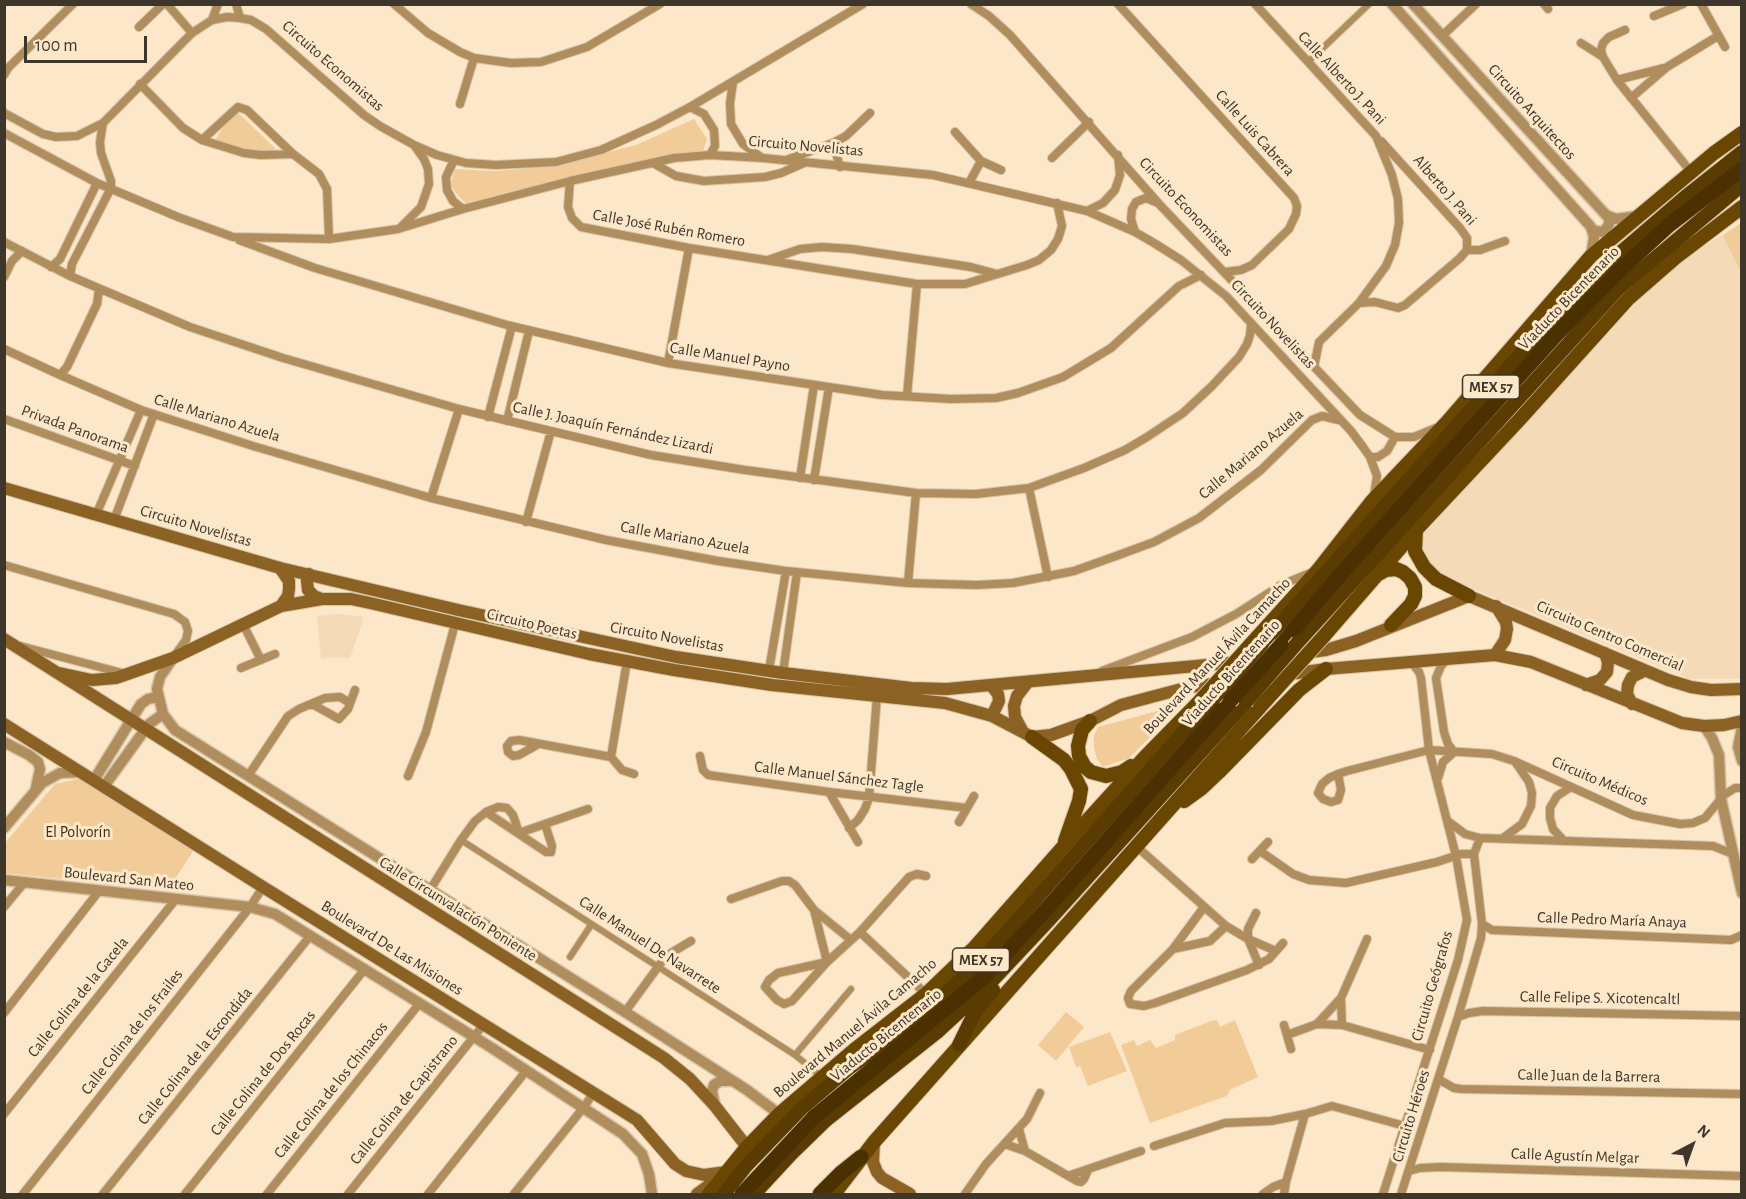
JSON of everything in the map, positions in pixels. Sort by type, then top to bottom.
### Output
[{"type":"highway","name":"Boulevard Manuel Ávila Camacho","points":[[724,1194],[802,1108],[849,1068],[912,1024],[979,963],[1214,699],[1257,644],[1518,357],[1599,271],[1742,152]]},
{"type":"highway","name":"Viaducto Bicentenario","points":[[741,1194],[814,1117],[984,977],[1238,701],[1281,645],[1340,575],[1556,335],[1618,272],[1669,225],[1742,169]]},
{"type":"highway","name":"MEX 57","points":[[754,1194],[790,1154],[826,1120],[937,1032],[988,985],[1049,921],[1238,701],[1298,642],[1617,290],[1742,185]]},
{"type":"highway","points":[[959,1045],[975,1012],[1049,921]]},
{"type":"highway","points":[[820,1194],[861,1157]]},
{"type":"main road","name":"Boulevard Manuel Ávila Camacho","points":[[709,1194],[747,1147],[779,1114],[926,994],[975,947],[1145,757],[1257,644],[1372,501],[1447,422],[1591,256],[1691,172],[1742,133]]},
{"type":"main road","points":[[834,1194],[874,1142],[1375,576],[1628,299],[1675,258],[1742,207]]},
{"type":"main road","name":"Circuito Novelistas","points":[[4,488],[280,568],[458,610],[676,657],[783,673],[911,688],[947,689],[1089,676]]},
{"type":"main road","points":[[1416,530],[1415,551],[1424,567],[1443,583],[1469,596]]},
{"type":"main road","points":[[280,568],[289,581],[288,596],[281,606]]},
{"type":"main road","points":[[1375,576],[1386,570],[1396,569],[1410,578],[1415,587],[1415,596],[1411,604],[1391,625]]},
{"type":"main road","points":[[309,574],[308,590],[314,596],[322,599]]},
{"type":"main road","points":[[1089,676],[1212,666],[1326,650],[1356,641],[1391,625],[1469,596]]},
{"type":"main road","name":"Circuito Centro Comercial","points":[[1469,596],[1605,653],[1644,672],[1691,687],[1711,690],[1742,689]]},
{"type":"main road","name":"Circuito Poetas","points":[[59,673],[92,681],[116,678],[173,658],[281,606],[322,599],[351,599],[627,661],[772,685],[945,703],[992,716],[1027,734]]},
{"type":"main road","points":[[1495,655],[1505,640],[1507,628],[1496,606]]},
{"type":"main road","name":"Calle Circunvalación Poniente","points":[[8,641],[664,1058],[690,1079],[715,1106],[747,1147]]},
{"type":"main road","points":[[1586,685],[1600,680],[1607,672],[1608,662],[1605,653]]},
{"type":"main road","points":[[1027,734],[1051,735],[1090,721],[1121,705],[1189,687],[1326,669],[1495,655],[1531,662],[1682,723],[1704,726],[1742,721]]},
{"type":"main road","points":[[1163,816],[1203,788],[1299,690],[1326,669]]},
{"type":"main road","points":[[1632,704],[1627,694],[1628,685],[1632,677],[1644,672]]},
{"type":"main road","points":[[1028,683],[1017,696],[1014,706],[1015,717],[1027,734],[1064,760],[1081,789],[1064,846]]},
{"type":"main road","points":[[992,685],[998,694],[999,701],[992,716]]},
{"type":"main road","points":[[1090,721],[1082,730],[1078,746],[1081,761],[1091,772],[1106,776],[1114,775],[1145,757]]},
{"type":"main road","name":"Boulevard De Las Misiones","points":[[4,724],[637,1120],[675,1164],[686,1171],[704,1175],[726,1172]]},
{"type":"main road","points":[[874,1142],[873,1162],[877,1172],[882,1178],[910,1194]]},
{"type":"main road","points":[[697,1194],[726,1172]]},
{"type":"street","points":[[4,75],[8,68],[73,4]]},
{"type":"street","points":[[139,27],[165,4],[192,33]]},
{"type":"street","points":[[212,20],[218,4]]},
{"type":"street","points":[[236,4],[240,18]]},
{"type":"street","points":[[394,4],[428,33],[460,52],[474,58],[518,63],[541,62],[587,47],[660,4]]},
{"type":"street","name":"Circuito Economistas","points":[[5,112],[43,134],[56,137],[77,136],[104,123],[192,33],[212,20],[227,17],[240,18],[266,29],[364,115],[414,145],[454,160],[496,165],[542,163],[572,159],[628,139],[690,107],[863,4]]},
{"type":"street","name":"Circuito Economistas","points":[[971,4],[1010,34],[1161,205],[1360,415],[1395,437]]},
{"type":"street","name":"Calle Luis Cabrera","points":[[1118,4],[1293,198],[1297,206],[1289,229],[1252,265],[1241,270],[1225,272]]},
{"type":"street","name":"Calle Alberto J. Pani","points":[[1255,4],[1376,136],[1395,187],[1399,223],[1395,245],[1386,266],[1359,303],[1319,342],[1314,367]]},
{"type":"street","points":[[1308,62],[1369,4]]},
{"type":"street","points":[[1392,4],[1593,230],[1601,232],[1606,229],[1609,217],[1622,219],[1639,216]]},
{"type":"street","name":"Circuito Arquitectos","points":[[1413,4],[1609,217]]},
{"type":"street","points":[[1442,36],[1476,4]]},
{"type":"street","points":[[1654,16],[1683,4]]},
{"type":"street","points":[[1701,4],[1725,47]]},
{"type":"street","points":[[1625,30],[1609,37],[1603,43],[1601,50],[1603,57],[1617,80],[1691,172]]},
{"type":"street","points":[[1631,98],[1667,67],[1718,36]]},
{"type":"street","points":[[1581,43],[1603,57]]},
{"type":"street","points":[[460,104],[474,58]]},
{"type":"street","points":[[1617,80],[1667,67]]},
{"type":"street","points":[[733,82],[730,103],[732,124],[743,144],[763,158]]},
{"type":"street","points":[[140,84],[183,128],[202,140],[244,153],[293,154]]},
{"type":"street","points":[[202,140],[238,107],[247,110],[324,181],[327,189],[329,239]]},
{"type":"street","points":[[690,107],[704,114],[714,130],[715,146],[710,155]]},
{"type":"street","points":[[786,160],[833,143],[857,128],[870,113]]},
{"type":"street","points":[[1052,158],[1089,122]]},
{"type":"street","points":[[70,276],[72,264],[111,188],[111,181],[101,153],[100,141],[104,123]]},
{"type":"street","points":[[955,132],[981,161],[1001,170]]},
{"type":"street","name":"Circuito Novelistas","points":[[4,134],[97,183],[232,237],[329,239],[398,229],[462,209],[570,181],[653,162],[710,155],[786,160],[933,175],[1087,211],[1135,232],[1181,260],[1226,297],[1351,431],[1370,457],[1377,476],[1372,501]]},
{"type":"street","name":"Alberto J. Pani","points":[[1359,303],[1375,302],[1398,308],[1405,305],[1467,250],[1467,238],[1460,228],[1376,136]]},
{"type":"street","points":[[833,143],[840,167]]},
{"type":"street","points":[[398,229],[421,207],[429,184],[428,169],[414,145]]},
{"type":"street","points":[[1087,211],[1103,204],[1115,190],[1120,175],[1118,155]]},
{"type":"street","points":[[454,160],[446,177],[447,190],[453,201],[462,209]]},
{"type":"street","points":[[969,183],[981,161]]},
{"type":"street","points":[[653,162],[676,176],[704,181],[765,177],[805,163]]},
{"type":"street","name":"Calle José Rubén Romero","points":[[570,181],[568,207],[572,218],[581,227],[688,248],[918,284],[966,284],[1039,260],[1051,250],[1058,239],[1062,226],[1057,203]]},
{"type":"street","points":[[51,267],[60,260],[97,183]]},
{"type":"street","points":[[1135,232],[1131,219],[1136,202],[1146,198],[1161,205]]},
{"type":"street","points":[[1591,256],[1593,230]]},
{"type":"street","name":"Calle Manuel Payno","points":[[232,237],[315,268],[512,326],[668,363],[829,387],[907,396],[973,399],[996,398],[1018,393],[1063,377],[1111,348],[1179,286],[1201,275]]},
{"type":"street","points":[[1467,250],[1486,248],[1505,241]]},
{"type":"street","name":"Calle J. Joaquín Fernández Lizardi","points":[[4,242],[99,289],[237,343],[488,417],[651,455],[916,493],[976,494],[1029,488],[1125,450],[1183,413],[1212,386],[1239,357],[1250,335],[1251,324]]},
{"type":"street","name":"Calle José Rubén Romero","points":[[766,261],[800,249],[822,247],[852,249],[971,267],[997,274]]},
{"type":"street","points":[[668,363],[688,248]]},
{"type":"street","points":[[4,277],[16,255],[22,251]]},
{"type":"street","points":[[907,396],[918,284]]},
{"type":"street","points":[[60,375],[67,367],[97,304],[99,289]]},
{"type":"street","points":[[488,417],[512,326]]},
{"type":"street","points":[[507,421],[530,331]]},
{"type":"street","name":"Calle Mariano Azuela","points":[[4,349],[141,410],[253,446],[431,498],[606,540],[718,561],[786,571],[908,583],[977,585],[1013,583],[1074,571],[1154,542],[1199,518],[1240,488],[1312,420],[1322,416],[1340,420]]},
{"type":"street","points":[[800,478],[814,385]]},
{"type":"street","points":[[814,480],[829,387]]},
{"type":"street","points":[[431,498],[459,409]]},
{"type":"street","points":[[96,515],[141,410]]},
{"type":"street","points":[[114,520],[154,414]]},
{"type":"street","name":"Privada Panorama","points":[[4,419],[135,466]]},
{"type":"street","points":[[1370,457],[1378,457],[1387,451],[1395,437],[1414,437],[1430,432],[1447,422]]},
{"type":"street","points":[[526,522],[551,431]]},
{"type":"street","points":[[1029,488],[1048,577]]},
{"type":"street","points":[[908,583],[916,493]]},
{"type":"street","points":[[4,565],[174,614],[185,622],[188,631],[186,640],[160,677],[157,689],[163,714],[176,730],[734,1081],[779,1114]]},
{"type":"street","name":"Circuito Novelistas","points":[[1089,676],[1192,637],[1236,614],[1281,585],[1318,570]]},
{"type":"street","points":[[769,670],[786,571]]},
{"type":"street","points":[[783,673],[797,572]]},
{"type":"street","points":[[243,624],[261,660]]},
{"type":"street","points":[[408,776],[426,732],[455,624]]},
{"type":"street","points":[[8,641],[128,674]]},
{"type":"street","points":[[241,668],[275,654]]},
{"type":"street","points":[[1437,782],[1443,762],[1454,752],[1444,732],[1436,678],[1448,659]]},
{"type":"street","points":[[613,760],[627,661]]},
{"type":"street","name":"Circuito Geógrafos","points":[[1383,1194],[1466,932],[1465,907],[1456,856],[1429,750],[1421,678],[1411,662]]},
{"type":"street","points":[[312,704],[339,719],[344,715],[356,690]]},
{"type":"street","points":[[248,776],[288,716],[333,696],[340,697],[350,704]]},
{"type":"street","points":[[849,828],[865,809],[869,798],[877,696]]},
{"type":"street","points":[[100,783],[141,704],[148,699],[158,697]]},
{"type":"street","points":[[100,783],[145,728],[163,714]]},
{"type":"street","points":[[1704,726],[1719,755],[1721,799],[1741,889]]},
{"type":"street","points":[[1742,727],[1738,747],[1742,761]]},
{"type":"street","points":[[537,745],[513,756],[508,752],[507,746],[511,741],[537,745],[613,760],[622,770],[634,774]]},
{"type":"street","points":[[4,742],[30,755],[38,762],[40,769],[35,791]]},
{"type":"street","name":"Circuito Médicos","points":[[1338,774],[1429,750],[1491,754],[1514,761],[1633,815],[1669,824],[1697,822],[1711,813],[1728,791],[1742,788]]},
{"type":"street","name":"Calle Manuel Sánchez Tagle","points":[[700,756],[703,770],[708,774],[869,798],[967,808]]},
{"type":"street","points":[[1501,839],[1522,824],[1531,806],[1532,793],[1529,782],[1514,761]]},
{"type":"street","points":[[4,828],[35,791],[51,777],[70,771],[81,772]]},
{"type":"street","points":[[1338,774],[1341,790],[1338,800],[1330,802],[1323,799],[1318,793],[1322,784],[1338,774]]},
{"type":"street","points":[[1564,841],[1553,828],[1550,808],[1557,796],[1571,787]]},
{"type":"street","points":[[829,792],[858,842]]},
{"type":"street","points":[[959,822],[974,796]]},
{"type":"street","points":[[430,890],[461,840],[475,821],[486,812],[498,807],[507,808],[513,815],[519,833]]},
{"type":"street","points":[[519,833],[588,809]]},
{"type":"street","points":[[486,812],[546,852],[551,852],[552,846],[545,824]]},
{"type":"street","points":[[1449,822],[1465,834],[1480,838],[1713,846],[1733,854]]},
{"type":"street","name":"Circuito Héroes","points":[[1401,1194],[1481,938],[1482,924],[1474,854],[1480,838]]},
{"type":"street","name":"Calle Manuel De Navarrete","points":[[461,840],[795,1055],[822,1077]]},
{"type":"street","points":[[1252,859],[1268,842]]},
{"type":"street","points":[[1136,846],[1226,926],[1276,951]]},
{"type":"street","points":[[1260,851],[1293,874],[1309,880],[1346,883],[1456,856],[1474,854]]},
{"type":"street","points":[[827,962],[778,974],[769,980],[765,987],[770,994],[784,1004],[792,1001],[827,962],[860,932],[909,877],[918,874],[926,876]]},
{"type":"street","name":"Boulevard San Mateo","points":[[4,880],[250,906]]},
{"type":"street","points":[[731,898],[782,880],[789,881],[795,885],[814,910],[851,940]]},
{"type":"street","points":[[4,907],[24,883]]},
{"type":"street","name":"Calle Colina de los Frailes","points":[[23,1194],[263,887]]},
{"type":"street","points":[[4,1013],[99,891]]},
{"type":"street","name":"Calle Colina de la Gacela","points":[[4,1114],[176,899]]},
{"type":"street","name":"Boulevard De Las Misiones","points":[[250,906],[275,914],[474,1037],[623,1134],[642,1154],[649,1174],[652,1194]]},
{"type":"street","points":[[1204,907],[1173,949],[1131,991],[1128,998],[1130,1004],[1144,1006],[1155,1003],[1258,965],[1269,959],[1283,942]]},
{"type":"street","points":[[451,924],[460,908]]},
{"type":"street","points":[[814,910],[827,962]]},
{"type":"street","points":[[1256,913],[1248,929],[1248,939],[1258,965]]},
{"type":"street","name":"Calle Pedro María Anaya","points":[[1482,924],[1492,930],[1731,940],[1742,935]]},
{"type":"street","points":[[570,957],[591,925]]},
{"type":"street","points":[[1173,949],[1210,940],[1226,926]]},
{"type":"street","points":[[860,932],[926,994]]},
{"type":"street","name":"Calle Colina de la Escondida","points":[[103,1194],[310,936]]},
{"type":"street","points":[[1317,1024],[1341,998],[1367,939]]},
{"type":"street","points":[[624,1012],[657,967],[676,948],[691,941]]},
{"type":"street","name":"Calle Colina de Dos Rocas","points":[[185,1194],[364,970]]},
{"type":"street","points":[[795,1055],[851,989]]},
{"type":"street","points":[[1341,998],[1342,1025]]},
{"type":"street","name":"Calle Colina de los Chinacos","points":[[267,1194],[419,1004]]},
{"type":"street","name":"Calle Felipe S. Xicotencaltl","points":[[1458,1017],[1483,1011],[1742,1016]]},
{"type":"street","name":"Calle Colina de Capistrano","points":[[348,1194],[484,1024]]},
{"type":"street","points":[[1284,1024],[1292,1049]]},
{"type":"street","points":[[1287,1035],[1317,1024],[1342,1025],[1430,1050]]},
{"type":"street","points":[[428,1194],[526,1071]]},
{"type":"street","name":"Calle Juan de la Barrera","points":[[1438,1079],[1454,1088],[1461,1089],[1742,1094]]},
{"type":"street","points":[[715,1106],[711,1091],[714,1085],[720,1081],[734,1081]]},
{"type":"street","points":[[514,1194],[594,1092]]},
{"type":"street","points":[[965,1194],[986,1164],[1027,1119],[1040,1093]]},
{"type":"street","points":[[1154,1146],[1225,1123],[1271,1121],[1332,1106],[1405,1126]]},
{"type":"street","points":[[1284,1194],[1305,1114]]},
{"type":"street","points":[[1019,1129],[1025,1151]]},
{"type":"street","points":[[642,1154],[656,1141]]},
{"type":"street","points":[[1005,1144],[1025,1151],[1081,1182],[1088,1170]]},
{"type":"street","points":[[1068,1176],[1141,1151]]},
{"type":"street","name":"Calle Agustín Melgar","points":[[1409,1171],[1441,1167],[1742,1176]]},
{"type":"street","points":[[1263,1194],[1272,1186],[1286,1182]]},
{"type":"shaded area","points":[[1741,223],[1741,679],[1690,679],[1447,578],[1425,562],[1421,549],[1423,535],[1635,304],[1681,261]]},
{"type":"shaded area","points":[[340,614],[364,617],[350,658],[321,659],[317,616]]},
{"type":"green space","points":[[234,109],[275,148],[272,152],[233,149],[216,139]]},
{"type":"green space","points":[[694,119],[707,139],[703,151],[675,154],[504,193],[466,204],[450,186],[455,169],[496,171],[549,167],[636,145]]},
{"type":"green space","points":[[1741,223],[1741,271],[1723,236]]},
{"type":"green space","points":[[1183,704],[1129,758],[1103,767],[1097,759],[1094,735],[1098,727]]},
{"type":"green space","name":"El Polvorín","points":[[82,778],[195,848],[168,890],[5,873],[5,843],[55,784]]},
{"type":"green space","points":[[1066,1012],[1084,1027],[1056,1061],[1038,1045]]},
{"type":"green space","points":[[1217,1020],[1220,1027],[1235,1020],[1258,1077],[1230,1090],[1227,1096],[1150,1123],[1121,1045],[1134,1040],[1137,1046],[1150,1040],[1156,1048],[1175,1040],[1175,1035]]},
{"type":"green space","points":[[1110,1032],[1127,1071],[1088,1086],[1080,1066],[1076,1067],[1069,1047]]}]
